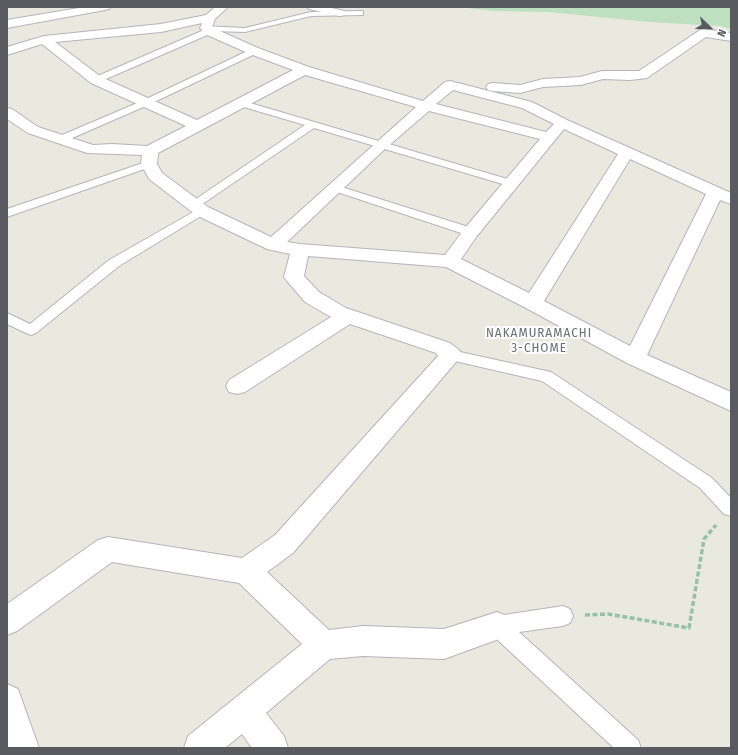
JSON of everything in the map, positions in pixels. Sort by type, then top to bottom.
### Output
[{"type":"street","points":[[7,24],[105,7]]},
{"type":"street","points":[[208,26],[222,7]]},
{"type":"street","points":[[313,7],[340,14]]},
{"type":"street","points":[[7,51],[44,40],[66,37],[161,28],[208,26],[254,51],[304,70],[426,106],[548,137]]},
{"type":"street","points":[[273,245],[381,145],[450,85],[459,81],[499,88],[520,89],[543,83],[581,81],[602,75],[642,75],[704,33],[731,37]]},
{"type":"street","points":[[44,40],[96,80],[197,126]]},
{"type":"street","points":[[7,112],[33,130],[60,140],[92,150],[112,149],[150,158],[197,126],[304,70]]},
{"type":"street","points":[[450,85],[527,105],[562,123],[723,195],[635,358]]},
{"type":"street","points":[[450,261],[470,232],[548,137],[562,123]]},
{"type":"street","points":[[533,303],[627,152]]},
{"type":"street","points":[[150,158],[155,176],[198,208],[273,245],[300,250],[450,261],[533,303],[635,358],[731,402]]},
{"type":"street","points":[[246,571],[284,544],[450,355],[443,348],[339,313],[312,297],[294,277],[300,250]]},
{"type":"street","points":[[237,386],[348,316]]},
{"type":"street","points":[[7,621],[108,549],[246,571],[324,645]]},
{"type":"street","points":[[200,748],[324,645],[363,641],[444,644],[497,626]]},
{"type":"street","points":[[7,700],[23,748]]},
{"type":"street","points":[[245,711],[272,748]]},
{"type":"lane","points":[[96,80],[208,26],[245,30],[311,14],[360,13]]},
{"type":"lane","points":[[60,140],[144,103],[254,51]]},
{"type":"lane","points":[[240,103],[510,183]]},
{"type":"lane","points":[[7,318],[31,330],[114,263],[198,208],[312,125]]},
{"type":"lane","points":[[7,213],[150,158]]},
{"type":"lane","points":[[335,188],[470,232]]},
{"type":"lane","points":[[450,355],[546,376],[706,483],[730,508]]},
{"type":"lane","points":[[497,626],[563,616]]},
{"type":"lane","points":[[497,626],[630,748]]},
{"type":"path","points":[[563,616],[608,614],[689,628],[704,539],[730,508]]},
{"type":"green space","points":[[458,7],[731,7],[731,29],[720,26],[649,22],[549,12],[494,11]]},
{"type":"district","name":"NAKAMURAMACHI 3-CHOME","points":[[539,340]]}]
